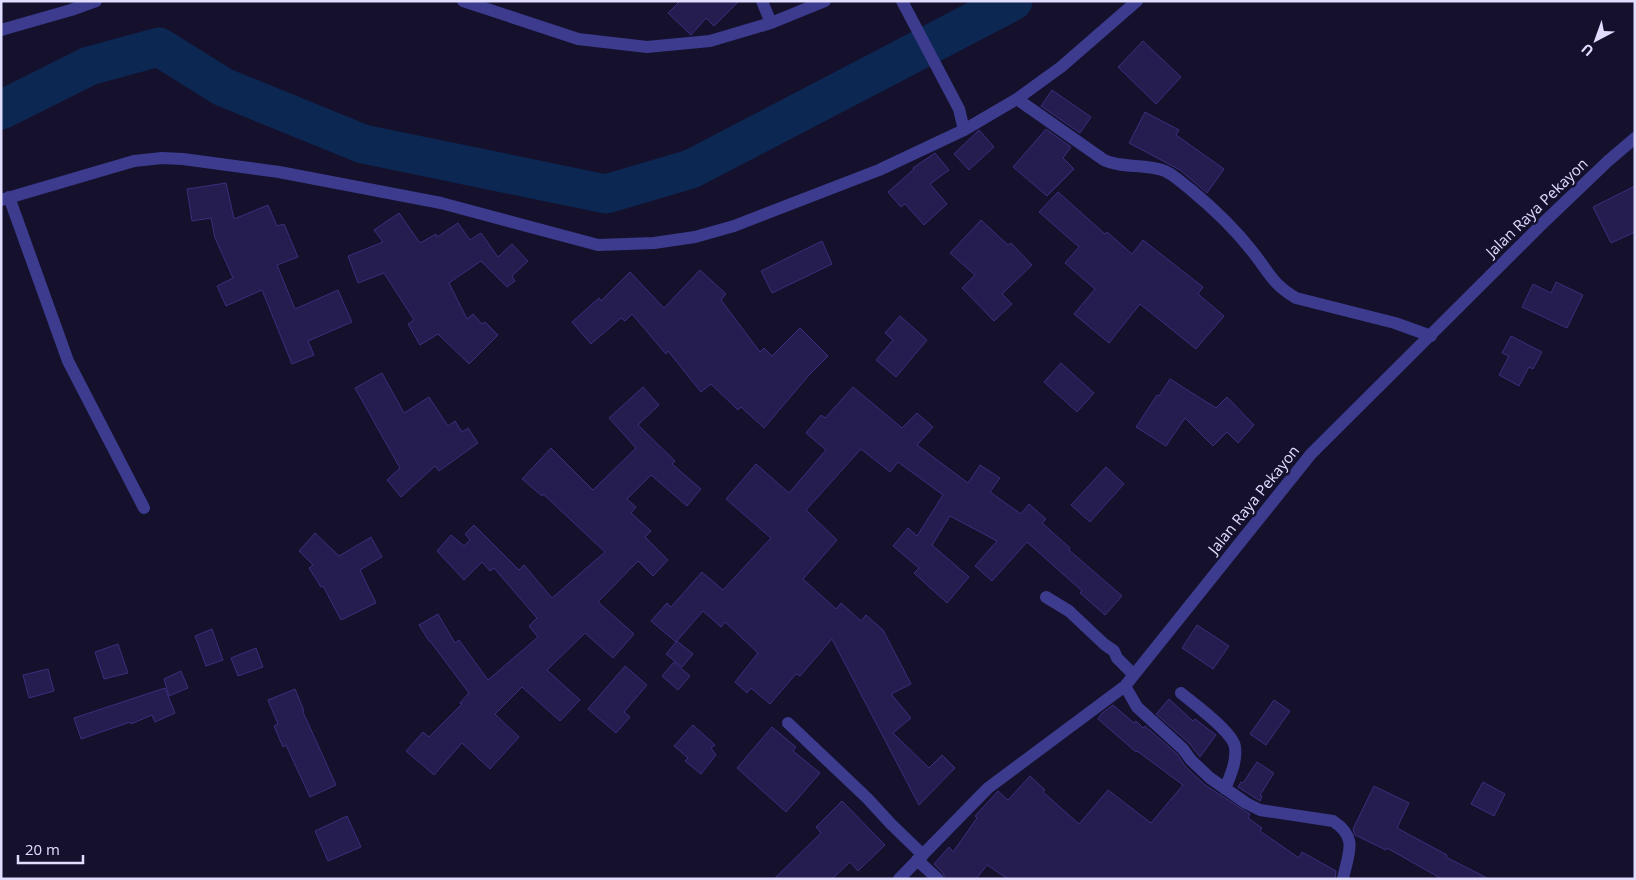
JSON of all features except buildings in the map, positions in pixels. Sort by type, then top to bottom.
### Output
[{"type":"street","points":[[1,30],[96,1]]},
{"type":"street","points":[[762,1],[771,23]]},
{"type":"street","points":[[472,2],[578,39],[647,47],[710,41],[771,23],[825,1]]},
{"type":"street","points":[[144,508],[68,361],[5,198],[134,161],[183,158],[279,172],[440,203],[598,245],[654,243],[695,237],[734,226],[879,170],[964,130],[1017,99],[1061,67],[1137,1]]},
{"type":"street","points":[[902,2],[959,110],[964,130]]},
{"type":"street","points":[[1017,99],[1104,160],[1120,165],[1165,171],[1177,179],[1222,216],[1283,291],[1296,298],[1394,323],[1431,336]]},
{"type":"street","name":"Jalan Raya Pekayon","points":[[899,879],[988,788],[1125,686],[1132,673],[1311,454],[1541,225],[1635,138]]},
{"type":"street","points":[[1046,597],[1069,611],[1104,644],[1114,650],[1117,658],[1132,673]]},
{"type":"street","points":[[1125,686],[1138,707],[1210,778],[1246,803],[1260,810],[1333,821],[1342,827],[1348,834],[1351,842],[1343,879]]},
{"type":"street","points":[[1181,693],[1227,731],[1234,740],[1236,755],[1234,767],[1225,789]]},
{"type":"street","points":[[788,723],[872,802],[938,879]]},
{"type":"waterway","points":[[1,110],[89,66],[159,47],[223,87],[363,144],[606,194],[691,169],[1013,1]]}]
